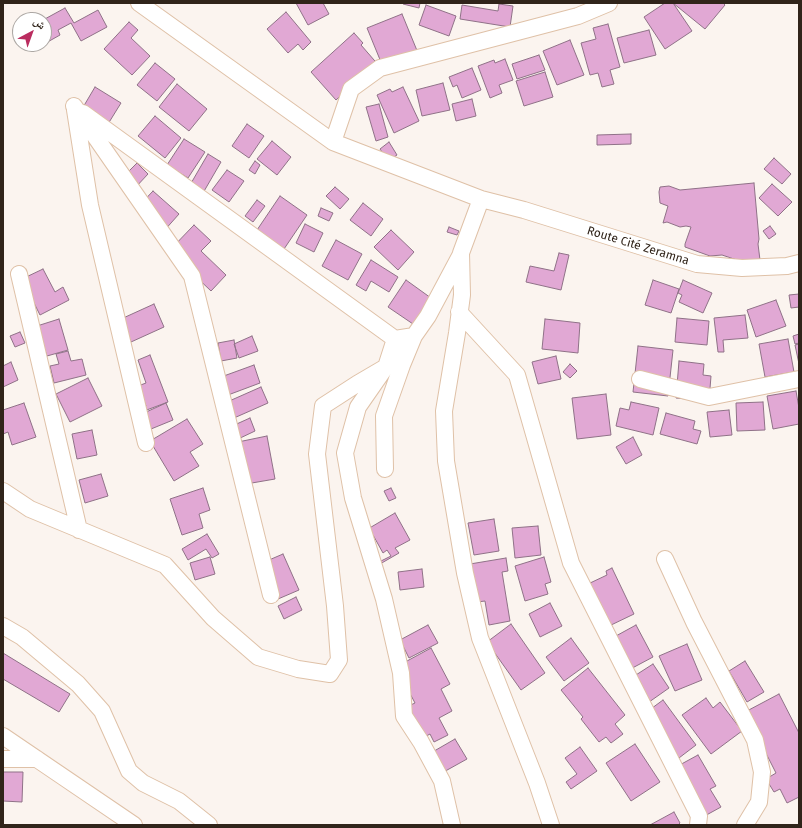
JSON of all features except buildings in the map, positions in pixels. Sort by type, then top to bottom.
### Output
[{"type":"street","name":"Route Cité Zeramna","points":[[139,3],[333,142],[481,199],[524,210],[697,264],[742,268],[787,266],[799,263]]},
{"type":"street","points":[[333,142],[350,90],[380,68],[578,16],[609,3]]},
{"type":"street","points":[[74,106],[395,339],[414,336]]},
{"type":"street","points":[[74,106],[90,205],[146,443]]},
{"type":"street","points":[[74,106],[192,276],[271,595]]},
{"type":"street","points":[[385,469],[384,416],[414,336],[428,316],[461,253],[481,199]]},
{"type":"street","points":[[461,253],[462,295],[444,411],[446,461],[465,573],[480,638],[537,783],[551,825]]},
{"type":"street","points":[[19,274],[79,530]]},
{"type":"street","points":[[459,312],[517,375],[571,563],[698,816],[698,825]]},
{"type":"street","points":[[395,339],[386,367],[358,407],[346,453],[353,498],[384,599],[401,673],[404,716],[442,781],[452,825]]},
{"type":"street","points":[[3,492],[30,509],[165,565],[213,618],[258,657],[298,669],[330,674],[339,660],[335,606],[317,454],[323,406],[386,367]]},
{"type":"street","points":[[640,379],[710,397],[799,380]]},
{"type":"street","points":[[665,559],[694,622],[755,740],[762,772],[759,802],[745,825]]},
{"type":"street","points":[[3,626],[22,637],[78,684],[102,711],[129,771],[143,783],[179,801],[209,825]]},
{"type":"street","points":[[3,736],[134,825]]},
{"type":"street","points":[[3,759],[37,759]]}]
